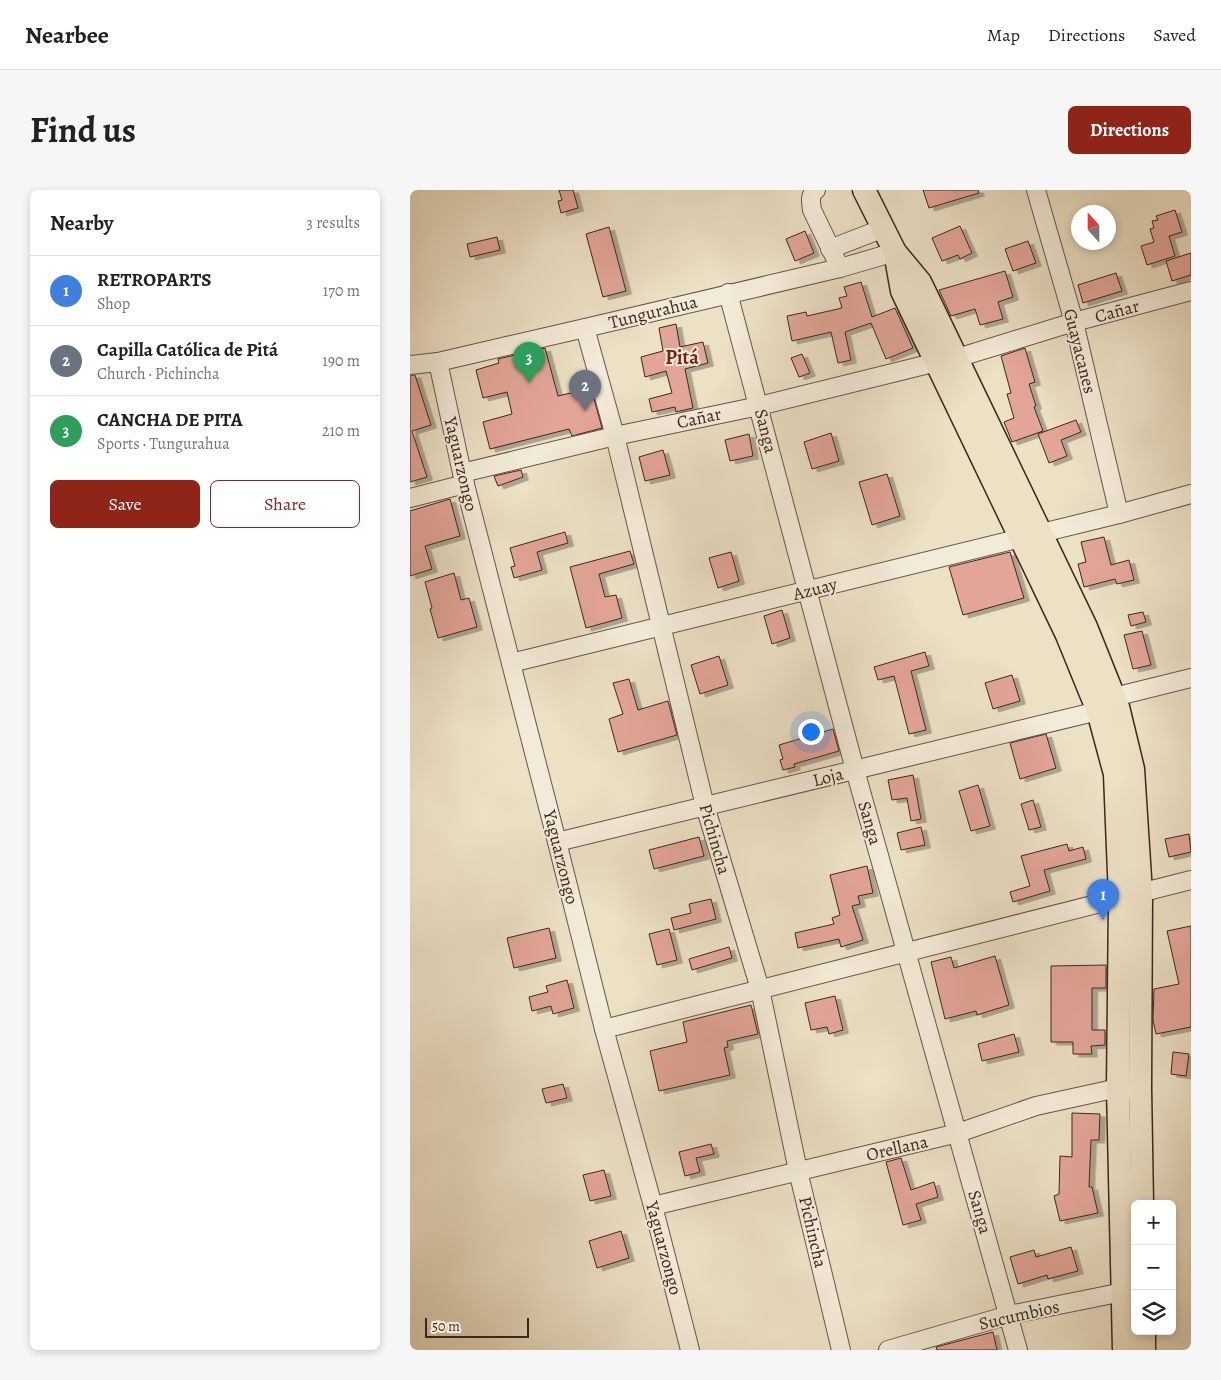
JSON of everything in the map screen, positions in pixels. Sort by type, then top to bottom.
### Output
[{"type":"main road","points":[[864,190],[896,252],[902,291],[947,360],[1030,536],[1067,635],[1106,704],[1131,896],[1129,1088],[1123,1292],[1124,1350]]},
{"type":"main road","points":[[1129,1088],[1142,1200]]},
{"type":"main road","points":[[1144,1335],[1144,1350]]},
{"type":"street","points":[[816,190],[812,192],[810,199],[812,210],[840,268]]},
{"type":"street","name":"Guayacanes","points":[[1036,190],[1074,322],[1119,514]]},
{"type":"street","points":[[830,249],[884,228]]},
{"type":"street","name":"Tungurahua","points":[[410,365],[438,362],[585,328],[840,268],[896,252]]},
{"type":"street","name":"Cañar","points":[[410,498],[463,478],[615,436],[759,406],[947,360],[1074,322],[1191,291]]},
{"type":"street","name":"Sanga","points":[[728,293],[855,770],[1018,1350]]},
{"type":"street","name":"Pichincha","points":[[585,328],[615,436],[705,806],[760,989],[798,1171],[841,1350]]},
{"type":"street","name":"Yaguarzongo","points":[[438,362],[463,478],[558,842],[604,1029],[653,1206],[690,1350]]},
{"type":"street","name":"Azuay","points":[[511,663],[1119,514],[1191,494]]},
{"type":"street","name":"Loja","points":[[558,842],[855,770],[1106,704],[1191,678]]},
{"type":"street","points":[[604,1029],[1191,880]]},
{"type":"street","name":"Orellana","points":[[653,1206],[958,1133],[1036,1106],[1129,1088]]},
{"type":"street","name":"Sucumbios","points":[[888,1350],[1009,1315],[1123,1292]]},
{"type":"building","points":[[559,190],[573,190],[578,208],[561,213],[558,201],[562,200]]},
{"type":"building","points":[[923,190],[978,190],[979,193],[929,208]]},
{"type":"building","points":[[1175,210],[1182,232],[1169,236],[1175,256],[1147,265],[1141,246],[1154,242],[1150,229],[1154,228],[1152,221],[1158,220],[1156,216]]},
{"type":"building","points":[[960,226],[972,253],[960,259],[958,255],[942,261],[932,238]]},
{"type":"building","points":[[609,227],[626,291],[603,297],[586,234]]},
{"type":"building","points":[[805,231],[814,253],[795,261],[786,239]]},
{"type":"building","points":[[497,237],[500,250],[470,257],[467,244]]},
{"type":"building","points":[[1028,241],[1036,263],[1013,271],[1005,249]]},
{"type":"building","points":[[1191,253],[1191,275],[1172,281],[1166,261]]},
{"type":"building","points":[[1005,271],[1013,297],[998,302],[1003,319],[980,325],[975,309],[951,316],[939,290]]},
{"type":"building","points":[[1116,273],[1122,291],[1083,303],[1078,285]]},
{"type":"building","points":[[861,282],[872,317],[895,308],[913,348],[886,359],[871,323],[845,332],[851,360],[838,363],[831,332],[792,341],[787,316],[806,312],[807,316],[842,308],[839,298],[847,296],[844,287]]},
{"type":"building","points":[[676,324],[680,347],[703,342],[708,363],[685,369],[693,408],[676,412],[675,407],[652,412],[649,399],[672,393],[666,371],[645,377],[641,357],[663,351],[659,328]]},
{"type":"building","points":[[545,348],[558,396],[591,388],[602,428],[572,436],[569,429],[490,449],[483,422],[512,414],[507,392],[483,398],[476,370],[499,363],[498,359]]},
{"type":"building","points":[[1025,348],[1035,382],[1029,384],[1036,406],[1034,407],[1043,431],[1012,442],[1004,422],[1014,418],[1007,394],[1011,393],[1001,356]]},
{"type":"building","points":[[802,354],[810,373],[799,377],[791,358]]},
{"type":"building","points":[[410,375],[415,375],[431,425],[412,431],[427,477],[410,482]]},
{"type":"building","points":[[1076,420],[1081,432],[1061,440],[1067,456],[1049,463],[1038,434]]},
{"type":"building","points":[[831,433],[839,461],[812,469],[804,442]]},
{"type":"building","points":[[749,434],[753,456],[730,461],[725,440]]},
{"type":"building","points":[[663,450],[670,475],[645,481],[639,457]]},
{"type":"building","points":[[521,470],[523,477],[498,486],[494,476]]},
{"type":"building","points":[[887,474],[900,516],[872,525],[859,482]]},
{"type":"building","points":[[450,499],[460,536],[425,546],[432,569],[410,576],[410,511]]},
{"type":"building","points":[[565,532],[568,543],[537,552],[542,570],[514,578],[511,567],[515,566],[510,548]]},
{"type":"building","points":[[1104,537],[1111,565],[1129,560],[1134,580],[1117,584],[1115,579],[1084,587],[1078,564],[1086,562],[1081,542]]},
{"type":"building","points":[[630,551],[634,564],[599,574],[605,597],[616,595],[622,618],[586,628],[570,567]]},
{"type":"building","points":[[731,552],[739,581],[718,588],[709,558]]},
{"type":"building","points":[[1010,552],[1024,598],[963,615],[949,567]]},
{"type":"building","points":[[454,573],[461,600],[469,598],[477,627],[438,638],[425,582]]},
{"type":"building","points":[[782,610],[790,638],[772,644],[764,616]]},
{"type":"building","points":[[1143,612],[1146,622],[1131,626],[1128,615]]},
{"type":"building","points":[[1142,631],[1151,665],[1133,669],[1124,635]]},
{"type":"building","points":[[925,652],[929,666],[911,671],[926,730],[909,734],[894,676],[878,680],[874,667]]},
{"type":"building","points":[[719,656],[728,685],[700,694],[691,665]]},
{"type":"building","points":[[1012,675],[1020,701],[993,709],[985,683]]},
{"type":"building","points":[[629,679],[638,710],[668,701],[677,735],[618,752],[609,719],[623,714],[613,683]]},
{"type":"building","points":[[833,729],[839,751],[794,764],[795,767],[783,770],[780,760],[783,759],[779,745]]},
{"type":"building","points":[[1046,734],[1056,768],[1020,779],[1010,743]]},
{"type":"building","points":[[913,775],[921,819],[911,821],[907,798],[892,800],[888,780]]},
{"type":"building","points":[[978,785],[990,826],[971,831],[959,791]]},
{"type":"building","points":[[1033,800],[1041,827],[1029,830],[1021,804]]},
{"type":"building","points":[[921,827],[925,845],[901,850],[897,833]]},
{"type":"building","points":[[1189,834],[1191,852],[1169,857],[1165,839]]},
{"type":"building","points":[[699,837],[704,856],[654,869],[649,850]]},
{"type":"building","points":[[1067,844],[1069,851],[1083,847],[1086,859],[1044,870],[1050,891],[1013,902],[1010,892],[1030,886],[1021,856]]},
{"type":"building","points":[[867,866],[873,893],[858,896],[860,904],[852,906],[863,940],[841,947],[839,939],[798,948],[795,933],[834,924],[832,918],[840,915],[830,875]]},
{"type":"building","points":[[711,899],[716,919],[674,930],[671,918],[691,913],[689,904]]},
{"type":"building","points":[[1191,926],[1191,1027],[1156,1034],[1153,1020],[1154,989],[1179,984],[1167,931]]},
{"type":"building","points":[[549,928],[556,958],[514,968],[507,938]]},
{"type":"building","points":[[669,929],[677,960],[657,965],[649,934]]},
{"type":"building","points":[[729,947],[732,958],[692,970],[689,959]]},
{"type":"building","points":[[995,956],[1009,1005],[977,1015],[976,1011],[945,1019],[931,962],[951,957],[954,968]]},
{"type":"building","points":[[1106,965],[1106,988],[1092,988],[1092,1030],[1105,1030],[1105,1045],[1091,1046],[1092,1054],[1073,1054],[1073,1042],[1051,1042],[1051,966]]},
{"type":"building","points":[[567,980],[574,1008],[553,1014],[551,1006],[532,1011],[529,997],[548,992],[546,986]]},
{"type":"building","points":[[835,996],[843,1030],[829,1034],[827,1027],[811,1030],[805,1003]]},
{"type":"building","points":[[751,1005],[758,1034],[727,1041],[728,1047],[724,1048],[730,1075],[659,1091],[650,1051],[687,1042],[683,1022]]},
{"type":"building","points":[[1014,1034],[1019,1052],[982,1061],[978,1044]]},
{"type":"building","points":[[1173,1052],[1189,1054],[1186,1076],[1171,1074]]},
{"type":"building","points":[[563,1084],[567,1098],[546,1103],[542,1089]]},
{"type":"building","points":[[1072,1113],[1100,1114],[1099,1140],[1091,1140],[1089,1187],[1092,1187],[1098,1213],[1060,1221],[1054,1196],[1059,1194],[1060,1156],[1072,1157]]},
{"type":"building","points":[[711,1144],[714,1154],[696,1158],[700,1172],[685,1176],[679,1152]]},
{"type":"building","points":[[901,1158],[911,1190],[934,1182],[938,1197],[916,1204],[921,1220],[903,1225],[886,1162]]},
{"type":"building","points":[[604,1170],[611,1196],[590,1201],[583,1175]]},
{"type":"building","points":[[621,1231],[629,1258],[597,1268],[589,1241]]},
{"type":"building","points":[[1071,1247],[1078,1271],[1048,1279],[1047,1275],[1018,1284],[1010,1257],[1034,1250],[1036,1257]]},
{"type":"building","points":[[993,1332],[997,1350],[937,1350],[936,1347]]},
{"type":"place","name":"CANCHA DE PITA","points":[[529,383]]},
{"type":"place","name":"Capilla Católica de Pitá","points":[[585,411]]},
{"type":"place","name":"RETROPARTS","points":[[1103,920]]},
{"type":"district","name":"Pitá","points":[[682,357]]}]
